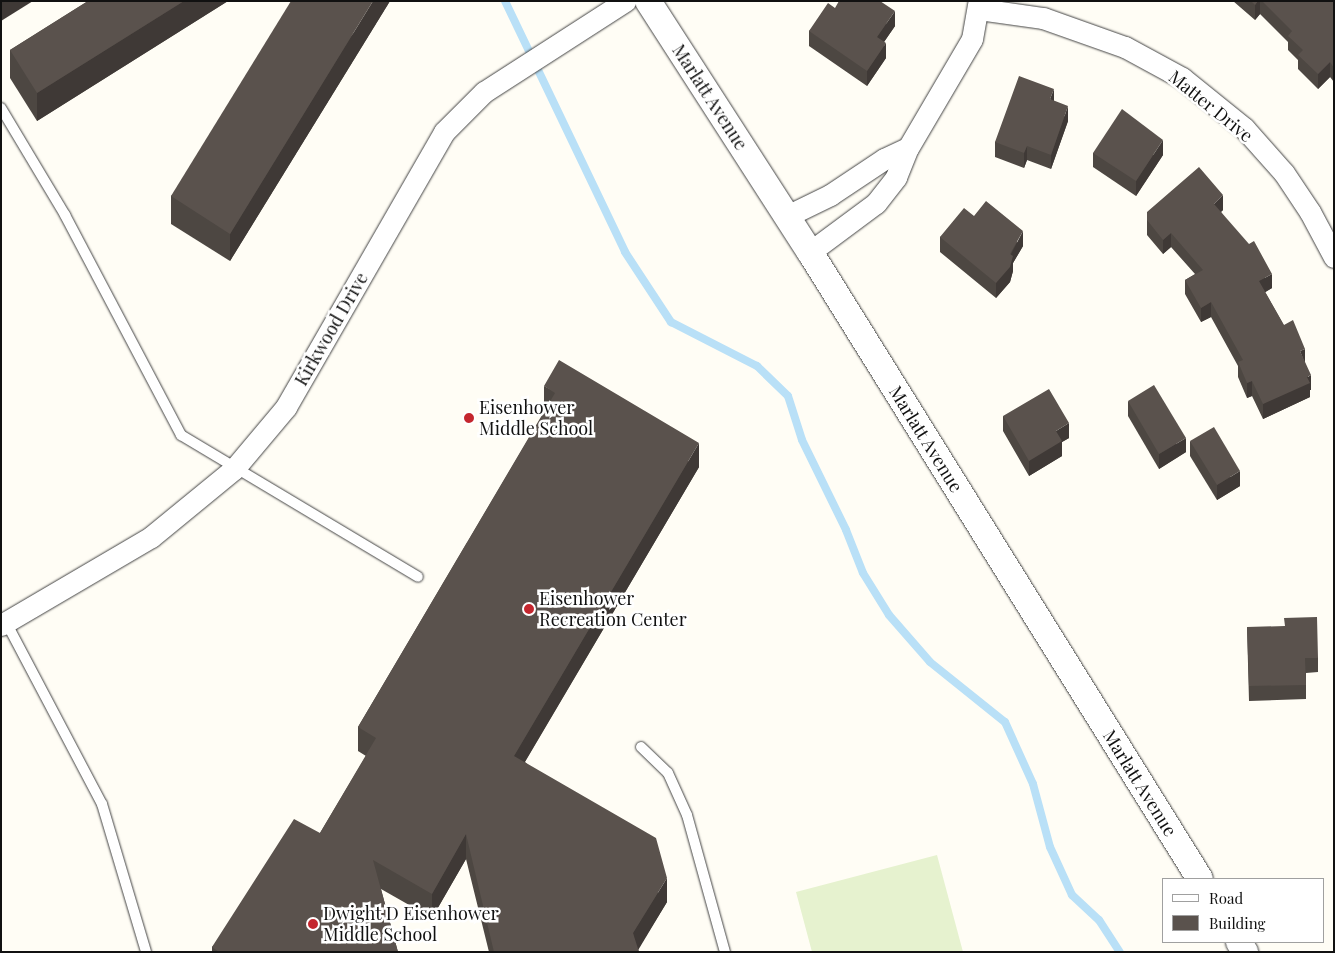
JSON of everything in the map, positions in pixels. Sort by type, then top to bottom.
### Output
[{"type":"street","name":"Kirkwood Drive","points":[[4,624],[151,537],[234,469],[286,407],[444,132],[484,92],[625,1]]},
{"type":"street","name":"Marlatt Avenue","points":[[648,1],[810,252],[1199,878]]},
{"type":"street","points":[[810,252],[876,203],[896,177],[908,148],[972,39],[979,5]]},
{"type":"street","name":"Matter Drive","points":[[979,5],[1043,18],[1125,48],[1182,78],[1244,128],[1284,173],[1310,212],[1334,257]]},
{"type":"street","points":[[787,216],[830,195],[884,159],[908,148]]},
{"type":"lane","points":[[1,108],[65,215],[181,435],[234,469],[418,577]]},
{"type":"lane","points":[[4,624],[102,804],[146,952]]},
{"type":"lane","points":[[641,747],[668,773],[687,815],[725,952]]},
{"type":"green space","points":[[937,855],[963,952],[812,952],[796,892]]},
{"type":"building","points":[[88,1],[184,1],[37,93],[10,50]]},
{"type":"building","points":[[291,1],[373,1],[230,234],[171,196]]},
{"type":"building","points":[[839,1],[880,1],[895,11],[877,37],[886,43],[867,71],[809,31],[828,3],[835,8]]},
{"type":"building","points":[[1262,1],[1334,1],[1334,68],[1330,62],[1318,74],[1298,55],[1303,50],[1288,36],[1292,31]]},
{"type":"building","points":[[1019,76],[1054,89],[1050,99],[1068,106],[1051,155],[1027,146],[1024,153],[995,142]]},
{"type":"building","points":[[1122,109],[1163,140],[1136,181],[1093,153]]},
{"type":"building","points":[[1199,167],[1223,195],[1214,204],[1249,244],[1254,241],[1272,274],[1259,281],[1284,325],[1293,320],[1305,349],[1300,351],[1311,375],[1307,377],[1310,383],[1263,404],[1252,381],[1247,383],[1238,362],[1243,360],[1211,302],[1201,308],[1185,280],[1203,270],[1171,233],[1163,240],[1147,220],[1147,212]]},
{"type":"building","points":[[986,201],[1023,231],[1010,254],[1013,256],[1010,267],[996,283],[940,237],[964,208],[974,216]]},
{"type":"building","points":[[559,360],[699,443],[514,756],[656,838],[667,878],[633,933],[639,952],[494,952],[466,834],[432,894],[373,860],[398,952],[219,952],[212,947],[294,819],[320,833],[376,738],[358,727],[555,393],[544,386]]},
{"type":"building","points":[[1154,385],[1186,438],[1159,454],[1128,401]]},
{"type":"building","points":[[1049,389],[1069,423],[1056,431],[1062,441],[1029,461],[1003,416]]},
{"type":"building","points":[[1214,427],[1240,471],[1217,485],[1190,441]]},
{"type":"building","points":[[1317,617],[1318,658],[1305,658],[1306,685],[1249,686],[1247,627],[1285,626],[1284,618]]},
{"type":"waterway","points":[[505,1],[625,252],[671,322],[757,366],[788,396],[802,440],[846,530],[863,573],[889,615],[930,662],[1005,722],[1033,784],[1050,847],[1072,895],[1099,920],[1120,952]]},
{"type":"place","name":"Eisenhower Middle School","points":[[469,418]]},
{"type":"place","name":"Eisenhower Recreation Center","points":[[529,609]]},
{"type":"place","name":"Dwight D Eisenhower Middle School","points":[[313,924]]}]
